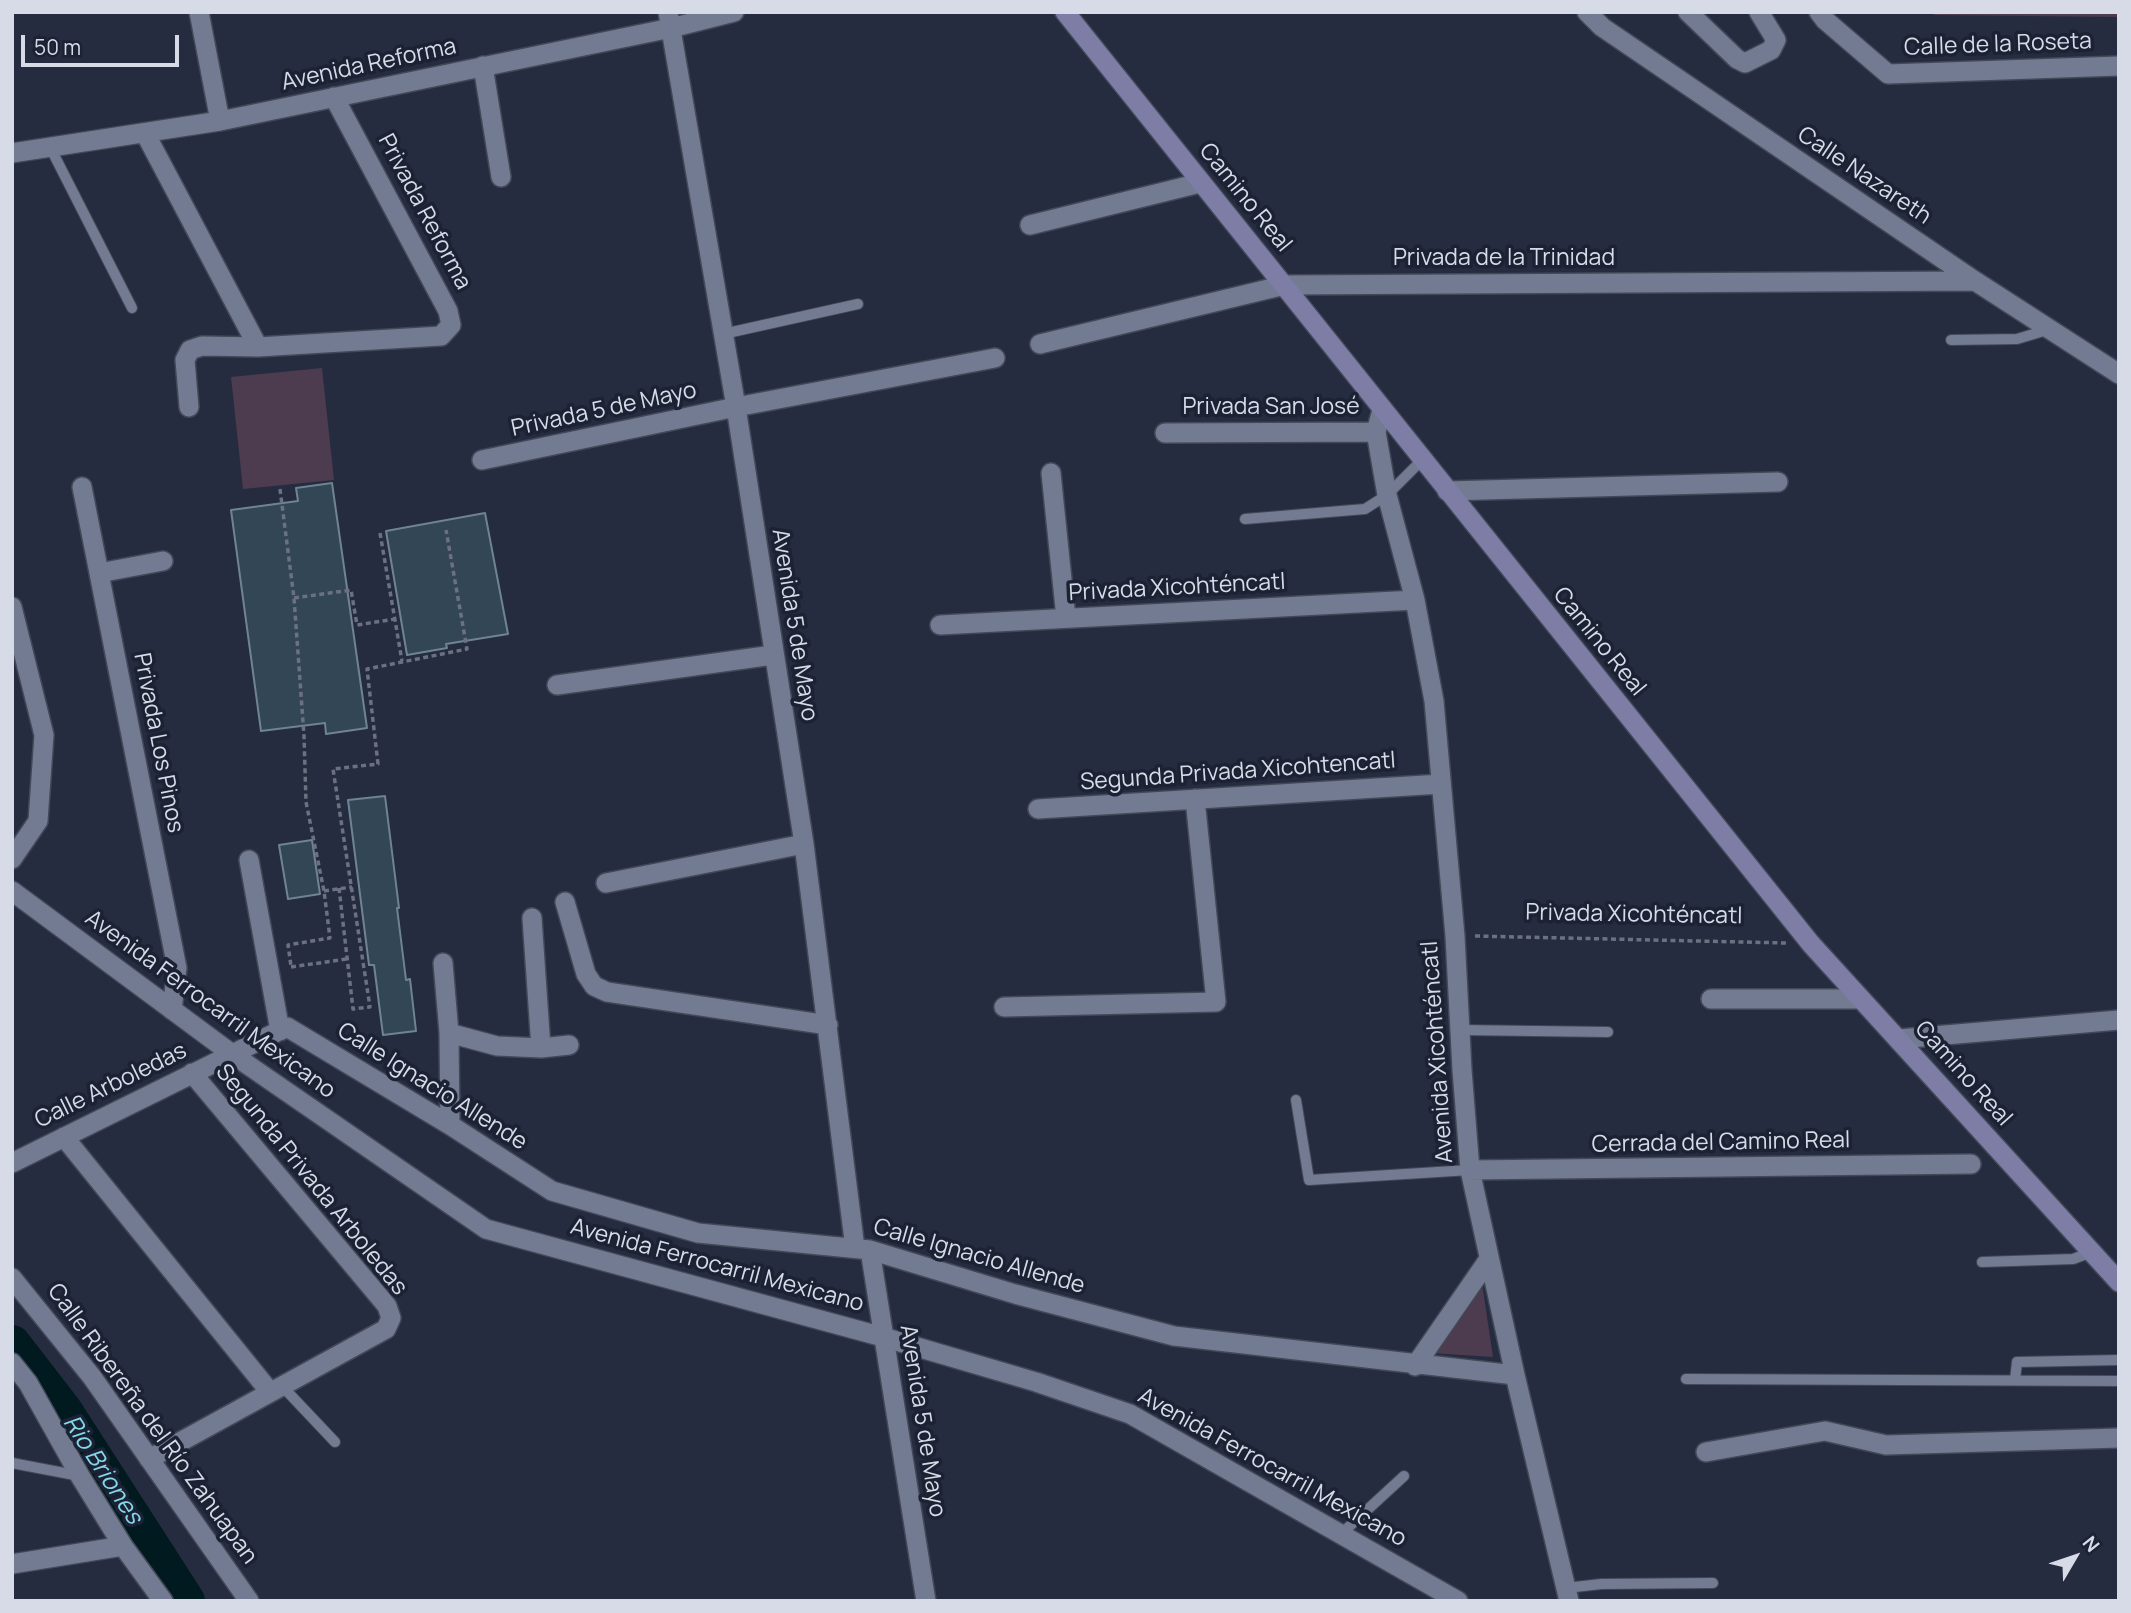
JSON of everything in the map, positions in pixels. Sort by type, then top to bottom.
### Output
[{"type":"main road","name":"Camino Real","points":[[1065,12],[1811,944],[2119,1282]]},
{"type":"street","points":[[200,12],[220,121]]},
{"type":"street","name":"Avenida Reforma","points":[[12,153],[220,121],[483,66],[669,20],[734,12]]},
{"type":"street","name":"Calle Nazareth","points":[[1587,12],[1602,27],[1975,281],[2119,374]]},
{"type":"street","points":[[1688,12],[1737,59],[1745,63],[1771,50],[1776,40],[1759,12]]},
{"type":"street","name":"Calle de la Roseta","points":[[1819,12],[1888,74],[2119,65]]},
{"type":"street","name":"Avenida 5 de Mayo","points":[[669,20],[736,407],[863,1249],[883,1337],[926,1601]]},
{"type":"street","points":[[483,66],[501,177]]},
{"type":"street","name":"Privada Reforma","points":[[189,407],[185,360],[190,350],[202,346],[258,347],[441,336],[451,325],[448,311],[334,97]]},
{"type":"street","points":[[145,133],[258,347]]},
{"type":"street","points":[[1030,225],[1200,183]]},
{"type":"street","name":"Privada de la Trinidad","points":[[1040,344],[1285,285],[1975,281]]},
{"type":"street","name":"Privada 5 de Mayo","points":[[482,460],[736,407],[995,358]]},
{"type":"street","name":"Avenida Xicohténcatl","points":[[1382,410],[1376,432],[1387,495],[1415,600],[1434,701],[1455,936],[1470,1170],[1515,1376],[1568,1594]]},
{"type":"street","name":"Privada San José","points":[[1165,433],[1376,432]]},
{"type":"street","points":[[1051,473],[1066,618]]},
{"type":"street","points":[[1447,491],[1778,482]]},
{"type":"street","name":"Privada Los Pinos","points":[[82,487],[177,968],[172,1010]]},
{"type":"street","points":[[99,573],[163,561]]},
{"type":"street","name":"Privada Xicohténcatl","points":[[940,625],[1415,600]]},
{"type":"street","points":[[12,607],[44,735],[38,821],[12,859]]},
{"type":"street","points":[[557,685],[774,654]]},
{"type":"street","name":"Segunda Privada Xicohtencatl","points":[[1038,809],[1441,784]]},
{"type":"street","points":[[1004,1007],[1216,1002],[1195,799]]},
{"type":"street","points":[[606,883],[804,844]]},
{"type":"street","points":[[232,1054],[280,1031],[249,860]]},
{"type":"street","name":"Avenida Ferrocarril Mexicano","points":[[12,891],[232,1054],[486,1229],[883,1337],[1036,1382],[1130,1414],[1458,1601]]},
{"type":"street","points":[[565,902],[586,974],[594,986],[607,992],[828,1025]]},
{"type":"street","points":[[532,918],[541,1048]]},
{"type":"street","points":[[443,963],[449,1032],[450,1125]]},
{"type":"street","points":[[1711,999],[1861,999]]},
{"type":"street","points":[[1899,1039],[2119,1020]]},
{"type":"street","name":"Calle Ignacio Allende","points":[[280,1031],[287,1027],[450,1125],[552,1191],[698,1233],[863,1249],[1015,1294],[1174,1336],[1515,1376]]},
{"type":"street","points":[[449,1032],[497,1045],[541,1048],[569,1045]]},
{"type":"street","name":"Calle Arboledas","points":[[12,1163],[232,1054]]},
{"type":"street","name":"Segunda Privada Arboledas","points":[[192,1073],[387,1306],[391,1318],[386,1329],[276,1389]]},
{"type":"street","points":[[64,1137],[276,1389],[149,1459]]},
{"type":"street","name":"Cerrada del Camino Real","points":[[1470,1170],[1971,1164]]},
{"type":"street","points":[[1415,1366],[1489,1259]]},
{"type":"street","name":"Calle Ribereña del Río Zahuapan","points":[[12,1278],[92,1377],[249,1601]]},
{"type":"street","points":[[12,1363],[28,1383],[123,1546],[163,1601]]},
{"type":"street","points":[[1706,1452],[1825,1431],[1886,1445],[2119,1438]]},
{"type":"street","points":[[12,1564],[123,1546]]},
{"type":"lane","points":[[50,147],[132,308]]},
{"type":"lane","points":[[723,334],[858,304]]},
{"type":"lane","points":[[1951,340],[2017,339],[2049,329]]},
{"type":"lane","points":[[1245,519],[1365,509],[1387,495],[1422,460]]},
{"type":"lane","points":[[1460,1030],[1608,1032]]},
{"type":"lane","points":[[1296,1100],[1309,1181],[1470,1170]]},
{"type":"lane","points":[[1982,1262],[2073,1259],[2092,1252]]},
{"type":"lane","points":[[2015,1380],[2017,1362],[2119,1360]]},
{"type":"lane","points":[[1686,1379],[2119,1381]]},
{"type":"lane","points":[[276,1389],[335,1442]]},
{"type":"lane","points":[[12,1463],[80,1476]]},
{"type":"lane","points":[[1341,1534],[1404,1476]]},
{"type":"lane","points":[[1568,1594],[1601,1584],[1713,1583]]},
{"type":"path","points":[[280,489],[294,598],[306,802],[324,891],[330,938],[288,945],[290,979]]},
{"type":"path","points":[[339,888],[353,1009],[370,1007],[332,769],[377,764],[367,669],[467,649],[446,530]]},
{"type":"path","points":[[380,533],[402,662]]},
{"type":"path","points":[[294,598],[351,590],[357,625],[395,619]]},
{"type":"path","points":[[324,891],[352,887]]},
{"type":"path","name":"Privada Xicohténcatl","points":[[1455,936],[1811,944]]},
{"type":"path","points":[[291,967],[347,959]]},
{"type":"shaded area","points":[[1930,12],[2119,12],[2119,17],[1935,15]]},
{"type":"shaded area","points":[[322,368],[334,480],[243,489],[231,377]]},
{"type":"shaded area","points":[[1482,1283],[1493,1357],[1431,1353]]},
{"type":"building","points":[[332,483],[367,728],[326,734],[325,723],[261,731],[231,510],[298,501],[296,488]]},
{"type":"building","points":[[485,513],[508,634],[446,644],[447,648],[407,655],[386,531]]},
{"type":"building","points":[[385,796],[406,980],[410,979],[416,1031],[383,1035],[374,965],[369,965],[348,800]]},
{"type":"building","points":[[312,840],[320,894],[288,899],[279,845]]},
{"type":"waterway","name":"Rio Briones","points":[[12,1344],[63,1410],[186,1601]]}]
